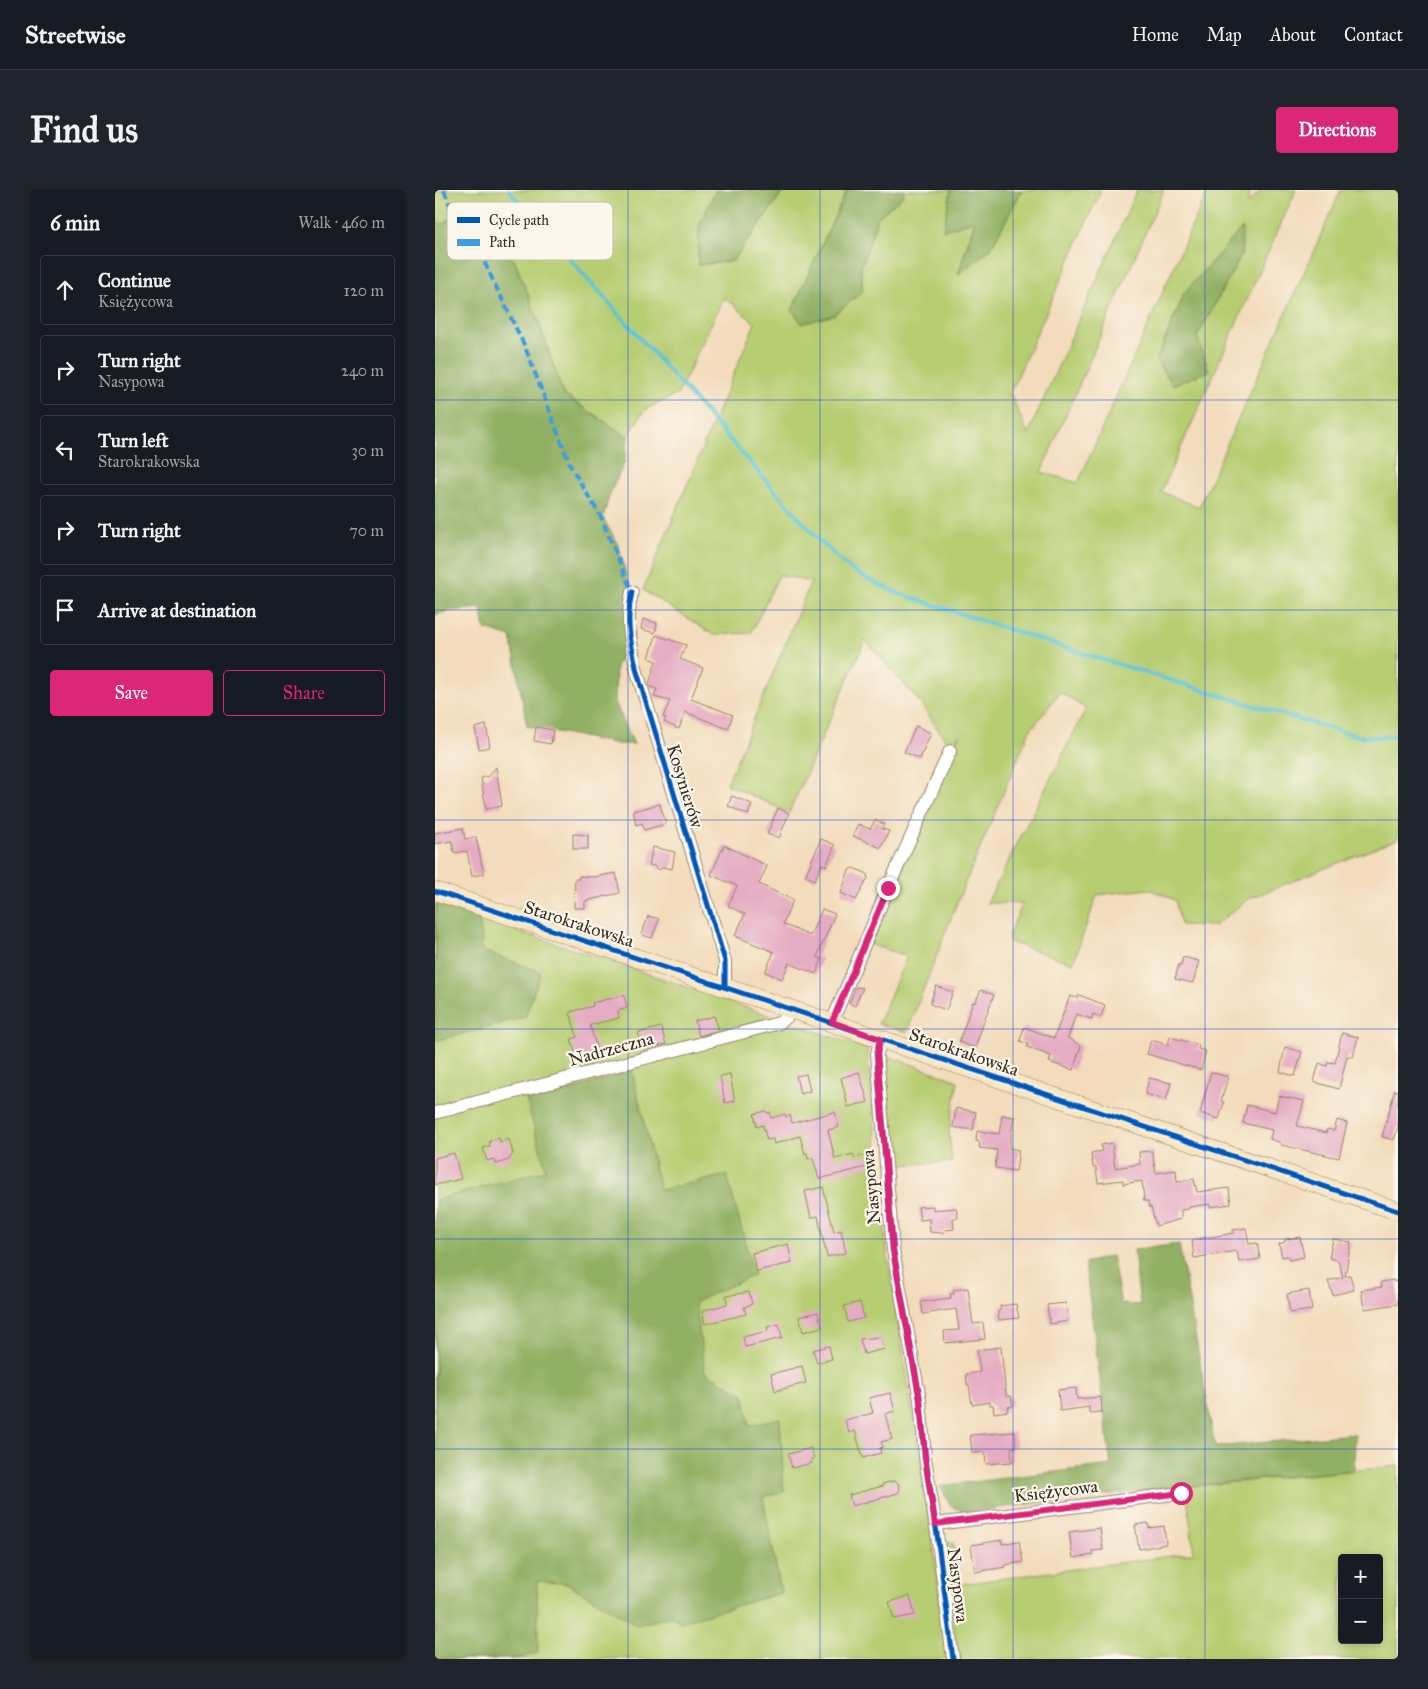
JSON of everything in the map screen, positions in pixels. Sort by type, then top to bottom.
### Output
[{"type":"street","name":"Kosynierów","points":[[631,592],[627,610],[637,672],[725,961],[725,987]]},
{"type":"street","points":[[832,1022],[888,888],[950,751]]},
{"type":"street","name":"Starokrakowska","points":[[435,891],[1398,1210]]},
{"type":"street","name":"Nadrzeczna","points":[[435,1113],[779,1023],[787,1017],[791,1009]]},
{"type":"street","name":"Nasypowa","points":[[880,1039],[877,1054],[893,1250],[920,1400],[925,1457],[953,1659]]},
{"type":"street","name":"Księżycowa","points":[[935,1524],[1181,1493]]},
{"type":"green space","points":[[435,190],[716,190],[699,226],[698,265],[733,261],[784,190],[847,190],[792,310],[863,291],[861,268],[877,218],[903,196],[904,190],[951,190],[944,230],[975,220],[958,274],[991,248],[1022,190],[1101,190],[1010,393],[1028,434],[1137,190],[1164,190],[1041,472],[1078,483],[1208,190],[1250,190],[1248,204],[1261,190],[1296,190],[1161,492],[1199,507],[1341,190],[1397,190],[1398,839],[1248,899],[1214,926],[1181,925],[1175,900],[1149,889],[1097,895],[1073,963],[1010,942],[1009,934],[1023,903],[987,903],[1086,709],[1060,692],[1029,732],[958,900],[907,1032],[878,1024],[907,956],[868,944],[960,734],[950,747],[918,700],[865,640],[789,813],[727,784],[811,582],[779,575],[751,633],[714,635],[643,590],[755,323],[724,297],[678,394],[644,410],[628,437],[563,394],[538,319],[514,260],[613,260],[613,202],[447,202],[447,221],[441,225],[435,217]],"holes":[[[1241,229],[1219,297],[1197,337],[1156,361],[1185,292]]]},
{"type":"green space","points":[[716,190],[784,190],[733,261],[698,265],[699,226]]},
{"type":"green space","points":[[847,190],[904,190],[903,196],[877,218],[861,268],[863,291],[834,315],[802,324],[792,310]]},
{"type":"green space","points":[[951,190],[1022,190],[991,248],[958,275],[975,221],[943,230]]},
{"type":"green space","points":[[435,217],[441,225],[447,221],[447,260],[514,260],[538,319],[563,394],[628,437],[624,463],[609,496],[603,518],[617,542],[634,603],[633,643],[616,665],[615,702],[634,744],[618,744],[527,726],[511,637],[485,629],[481,608],[448,611],[435,615]]},
{"type":"green space","points":[[1242,228],[1242,254],[1197,337],[1209,371],[1173,385],[1156,361],[1185,292]]},
{"type":"green space","points":[[435,904],[643,972],[867,1049],[887,1253],[929,1513],[948,1659],[435,1659]]},
{"type":"green space","points":[[436,904],[479,917],[483,951],[541,972],[525,1017],[435,1041]]},
{"type":"green space","points":[[891,1057],[958,1081],[949,1132],[952,1162],[894,1165],[885,1099],[883,1062]]},
{"type":"green space","points":[[632,1071],[660,1190],[727,1175],[754,1275],[695,1302],[705,1372],[744,1394],[749,1426],[780,1418],[784,1492],[763,1497],[781,1593],[680,1622],[672,1616],[637,1625],[568,1584],[537,1581],[538,1653],[514,1659],[435,1659],[435,1200],[546,1170],[525,1095],[559,1094]]},
{"type":"green space","points":[[1179,1244],[1215,1447],[1355,1434],[1354,1470],[1147,1490],[964,1512],[951,1506],[940,1486],[1111,1465],[1085,1263],[1112,1256],[1121,1304],[1140,1305],[1134,1250]]},
{"type":"green space","points":[[1398,1466],[1398,1659],[958,1659],[944,1543],[953,1542],[960,1584],[1194,1553],[1186,1487]]},
{"type":"building","points":[[643,619],[657,623],[655,633],[641,629]]},
{"type":"building","points":[[656,635],[686,645],[680,659],[703,668],[691,699],[733,715],[728,729],[685,712],[679,729],[664,722],[666,718],[663,717],[670,701],[654,697],[657,689],[650,687],[649,684],[656,661],[649,658]]},
{"type":"building","points":[[486,725],[490,747],[479,749],[475,728]]},
{"type":"building","points":[[916,726],[931,733],[920,759],[904,752]]},
{"type":"building","points":[[536,727],[553,730],[551,744],[534,741]]},
{"type":"building","points":[[496,767],[502,806],[486,809],[481,778],[489,776]]},
{"type":"building","points":[[732,796],[752,804],[748,815],[728,806]]},
{"type":"building","points":[[660,804],[666,824],[644,830],[642,823],[636,825],[633,811]]},
{"type":"building","points":[[778,808],[789,813],[779,838],[767,834]]},
{"type":"building","points":[[875,820],[884,824],[882,829],[889,831],[881,848],[853,836],[858,824],[870,829]]},
{"type":"building","points":[[463,828],[465,839],[476,837],[484,874],[472,876],[467,851],[454,853],[452,841],[435,844],[435,833]]},
{"type":"building","points":[[573,834],[588,835],[588,849],[573,849]]},
{"type":"building","points":[[821,839],[835,845],[826,866],[822,864],[815,880],[805,876]]},
{"type":"building","points":[[724,845],[767,866],[759,884],[793,900],[783,924],[810,936],[822,909],[835,914],[817,957],[822,959],[816,974],[789,963],[782,979],[765,972],[774,952],[735,936],[745,914],[728,906],[737,886],[711,875]]},
{"type":"building","points":[[653,847],[675,852],[672,869],[663,867],[659,870],[655,866],[649,865]]},
{"type":"building","points":[[853,868],[866,873],[868,878],[856,900],[841,893],[849,870]]},
{"type":"building","points":[[616,873],[620,893],[585,901],[585,908],[574,908],[575,879],[579,879],[579,876],[594,877]]},
{"type":"building","points":[[648,916],[659,919],[652,938],[642,935]]},
{"type":"building","points":[[1183,957],[1199,961],[1193,983],[1175,979]]},
{"type":"building","points":[[936,986],[953,992],[946,1010],[930,1004]]},
{"type":"building","points":[[856,987],[863,988],[855,1006],[849,1003]]},
{"type":"building","points":[[981,990],[994,995],[975,1048],[959,1042],[973,1002],[975,1003]]},
{"type":"building","points":[[624,995],[627,1008],[618,1011],[619,1018],[590,1025],[597,1050],[593,1051],[594,1054],[577,1059],[571,1039],[577,1037],[570,1012],[593,1006],[592,1003]]},
{"type":"building","points":[[1079,995],[1105,1005],[1101,1017],[1093,1014],[1092,1019],[1076,1014],[1068,1038],[1081,1046],[1073,1070],[1049,1062],[1051,1056],[1027,1047],[1028,1044],[1020,1041],[1024,1027],[1054,1038],[1070,996],[1077,998]]},
{"type":"building","points":[[714,1016],[719,1030],[699,1036],[695,1021]]},
{"type":"building","points":[[661,1027],[666,1044],[643,1049],[638,1033]]},
{"type":"building","points":[[1342,1033],[1358,1037],[1353,1057],[1347,1056],[1339,1089],[1314,1082],[1319,1063],[1327,1066],[1328,1062],[1335,1063]]},
{"type":"building","points":[[1170,1037],[1199,1045],[1198,1049],[1206,1051],[1201,1070],[1147,1054],[1151,1040],[1168,1045]]},
{"type":"building","points":[[1285,1047],[1302,1052],[1295,1076],[1280,1072]]},
{"type":"building","points":[[859,1072],[868,1102],[848,1107],[841,1078]]},
{"type":"building","points":[[1211,1072],[1228,1077],[1221,1101],[1224,1102],[1219,1119],[1200,1113]]},
{"type":"building","points":[[730,1074],[735,1101],[725,1103],[720,1076]]},
{"type":"building","points":[[806,1074],[810,1091],[800,1094],[796,1076]]},
{"type":"building","points":[[1149,1078],[1171,1083],[1166,1100],[1145,1094]]},
{"type":"building","points":[[1395,1090],[1398,1091],[1398,1127],[1394,1140],[1382,1137]]},
{"type":"building","points":[[1279,1096],[1304,1101],[1297,1126],[1326,1133],[1327,1129],[1334,1131],[1337,1120],[1347,1123],[1339,1158],[1281,1145],[1281,1143],[1270,1139],[1272,1130],[1243,1123],[1247,1105],[1275,1112]]},
{"type":"building","points":[[956,1108],[976,1112],[973,1130],[953,1127]]},
{"type":"building","points":[[766,1111],[767,1113],[770,1112],[771,1118],[785,1114],[786,1117],[790,1115],[792,1123],[835,1112],[839,1127],[828,1130],[835,1159],[853,1154],[854,1158],[867,1155],[870,1166],[819,1179],[813,1158],[808,1159],[807,1153],[805,1154],[800,1136],[774,1144],[773,1139],[767,1140],[763,1125],[757,1127],[754,1114]]},
{"type":"building","points":[[1002,1115],[1014,1117],[1009,1148],[1019,1150],[1016,1171],[995,1168],[997,1150],[979,1148],[980,1142],[976,1141],[977,1131],[999,1134]]},
{"type":"building","points":[[499,1138],[500,1142],[509,1139],[513,1153],[509,1160],[496,1164],[494,1159],[487,1161],[483,1148],[490,1146],[489,1141]]},
{"type":"building","points":[[1112,1143],[1115,1168],[1140,1164],[1139,1152],[1152,1151],[1156,1173],[1176,1170],[1177,1182],[1194,1179],[1197,1192],[1229,1188],[1231,1204],[1189,1207],[1189,1209],[1181,1210],[1181,1219],[1156,1226],[1151,1207],[1149,1207],[1148,1201],[1144,1201],[1142,1181],[1123,1184],[1123,1180],[1098,1183],[1096,1167],[1093,1167],[1091,1153],[1102,1151],[1101,1145]]},
{"type":"building","points":[[454,1153],[461,1179],[435,1185],[435,1158]]},
{"type":"building","points":[[823,1187],[834,1232],[841,1230],[846,1253],[827,1257],[818,1216],[811,1218],[805,1191]]},
{"type":"building","points":[[933,1206],[933,1210],[956,1208],[958,1218],[953,1218],[954,1229],[946,1230],[942,1233],[930,1232],[929,1219],[920,1220],[918,1207]]},
{"type":"building","points":[[1246,1228],[1249,1244],[1257,1243],[1260,1259],[1239,1262],[1237,1251],[1194,1258],[1192,1240],[1234,1233],[1233,1230]]},
{"type":"building","points":[[1300,1237],[1304,1257],[1289,1260],[1288,1256],[1282,1257],[1279,1244],[1285,1242],[1285,1239]]},
{"type":"building","points":[[1333,1239],[1351,1242],[1345,1276],[1350,1275],[1354,1290],[1333,1295],[1328,1281],[1343,1277],[1338,1260],[1329,1258]]},
{"type":"building","points":[[788,1244],[792,1263],[756,1271],[752,1253]]},
{"type":"building","points":[[1394,1280],[1394,1282],[1398,1281],[1398,1304],[1364,1309],[1361,1290],[1382,1287],[1381,1282]]},
{"type":"building","points":[[968,1288],[973,1324],[983,1323],[985,1339],[945,1343],[944,1331],[959,1330],[956,1309],[923,1314],[921,1302],[951,1298],[950,1294],[954,1294],[953,1290]]},
{"type":"building","points":[[1309,1290],[1312,1310],[1290,1313],[1287,1294]]},
{"type":"building","points":[[749,1292],[752,1304],[744,1307],[746,1314],[705,1324],[702,1311],[727,1304],[726,1296]]},
{"type":"building","points":[[860,1302],[864,1318],[848,1322],[844,1306]]},
{"type":"building","points":[[1066,1303],[1068,1321],[1050,1324],[1047,1305]]},
{"type":"building","points":[[1016,1304],[1019,1318],[999,1320],[998,1312],[1001,1309],[1000,1306]]},
{"type":"building","points":[[818,1312],[822,1327],[803,1332],[799,1317]]},
{"type":"building","points":[[779,1324],[782,1338],[745,1347],[743,1337],[768,1331],[767,1327]]},
{"type":"building","points":[[881,1337],[884,1349],[864,1354],[860,1339]]},
{"type":"building","points":[[829,1346],[832,1359],[817,1363],[813,1350]]},
{"type":"building","points":[[1001,1347],[1006,1396],[1011,1396],[1013,1406],[1007,1407],[1008,1411],[994,1413],[993,1405],[990,1405],[990,1402],[972,1405],[966,1374],[980,1372],[977,1350]]},
{"type":"building","points":[[802,1366],[806,1383],[775,1391],[771,1374]]},
{"type":"building","points":[[1076,1388],[1077,1399],[1101,1397],[1102,1412],[1089,1413],[1089,1407],[1060,1411],[1058,1390]]},
{"type":"building","points":[[890,1393],[895,1411],[885,1414],[892,1439],[881,1442],[883,1447],[880,1448],[881,1453],[863,1458],[855,1431],[849,1433],[845,1420],[873,1413],[869,1398]]},
{"type":"building","points":[[1015,1432],[1016,1447],[1011,1448],[1012,1462],[986,1464],[985,1452],[972,1453],[970,1435]]},
{"type":"building","points":[[811,1448],[814,1459],[811,1459],[812,1463],[792,1468],[788,1454]]},
{"type":"building","points":[[894,1481],[898,1483],[900,1489],[898,1493],[852,1506],[849,1495],[883,1486],[882,1484]]},
{"type":"building","points":[[1148,1523],[1149,1528],[1164,1526],[1166,1544],[1139,1549],[1135,1525]]},
{"type":"building","points":[[1100,1528],[1103,1550],[1092,1551],[1093,1555],[1073,1558],[1069,1532]]},
{"type":"building","points":[[1002,1540],[1002,1544],[1019,1541],[1023,1562],[975,1572],[971,1545]]},
{"type":"building","points":[[910,1596],[915,1615],[894,1619],[889,1602]]},
{"type":"waterway","points":[[509,190],[520,202]]},
{"type":"waterway","points":[[571,260],[800,519],[844,564],[869,580],[900,594],[1088,655],[1311,723],[1362,737],[1398,736]]},
{"type":"marked path","points":[[444,190],[449,202]]},
{"type":"marked path","points":[[483,260],[525,347],[571,467],[601,517],[632,592]]},
{"type":"cycle path","points":[[632,592],[629,623],[637,672],[725,961],[725,987]]},
{"type":"cycle path","points":[[435,891],[1398,1211]]},
{"type":"cycle path","points":[[880,1039],[877,1054],[893,1250],[920,1400],[925,1457],[953,1659]]},
{"type":"route","points":[[888,888],[832,1022],[880,1039],[877,1054],[893,1250],[920,1400],[925,1457],[935,1524],[1181,1493]]}]
